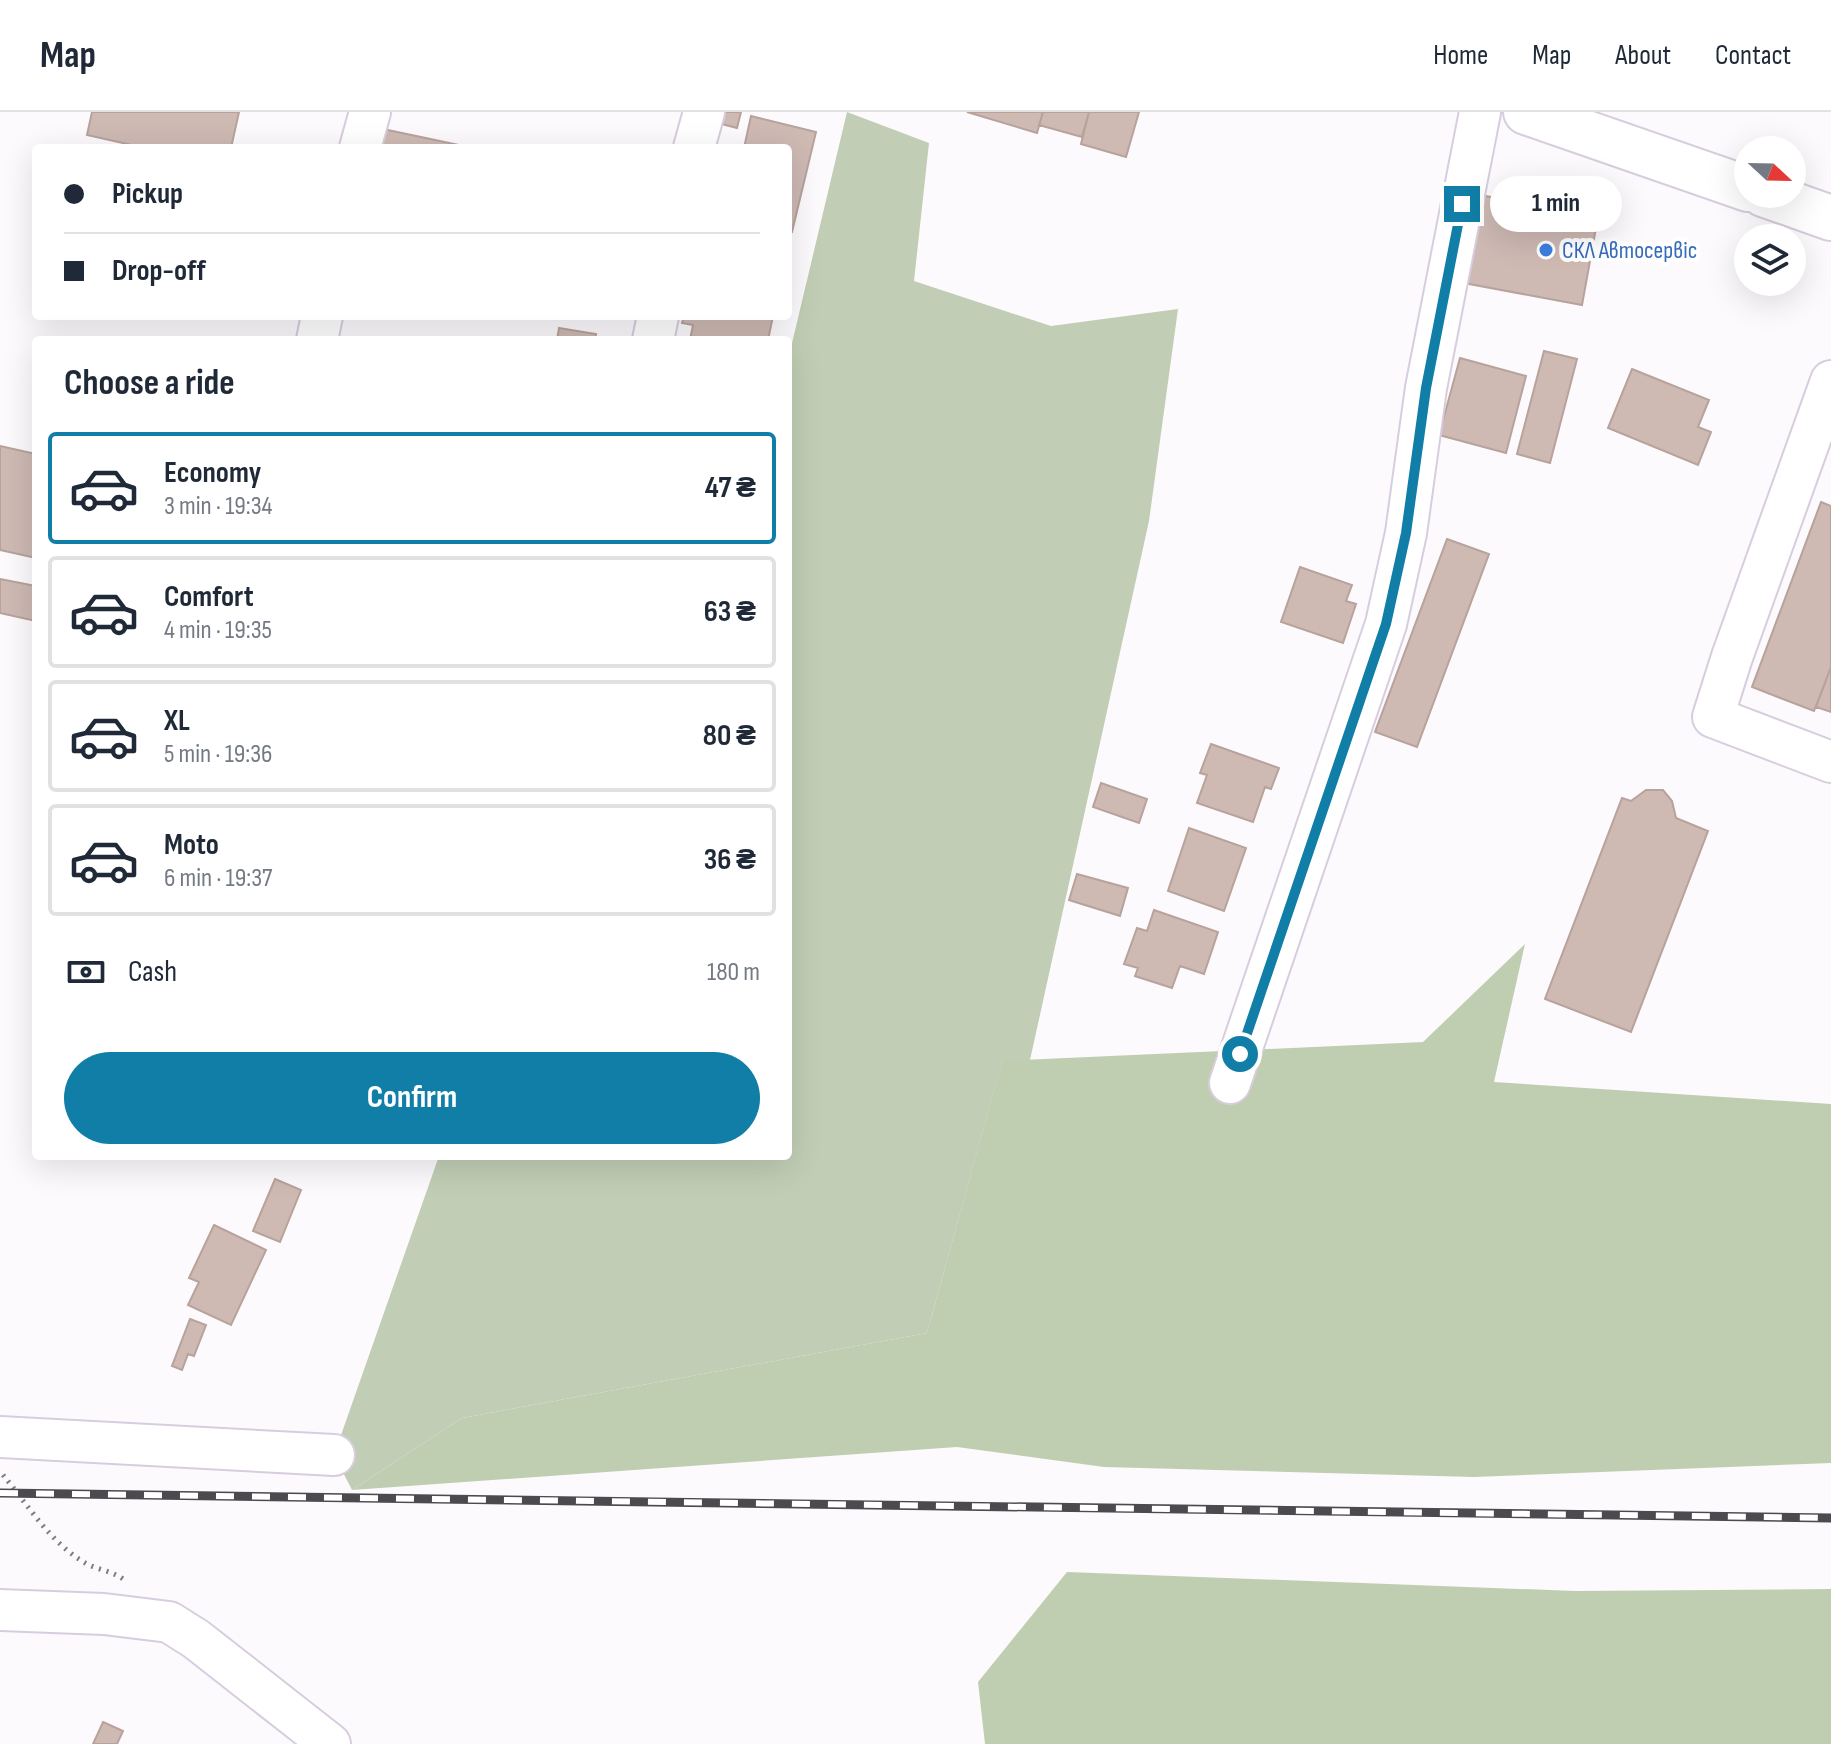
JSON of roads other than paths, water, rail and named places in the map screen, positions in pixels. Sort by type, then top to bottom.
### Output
[{"type":"main road","points":[[1526,112],[1734,184]]},
{"type":"main road","points":[[1803,208],[1831,218]]},
{"type":"street","points":[[361,144],[370,112]]},
{"type":"street","points":[[695,144],[704,112]]},
{"type":"street","points":[[1230,1083],[1386,624],[1406,533],[1426,388],[1480,112]]},
{"type":"street","points":[[1831,381],[1713,717],[1831,762]]},
{"type":"street","points":[[0,1437],[334,1455]]},
{"type":"street","points":[[0,1610],[104,1614],[169,1622],[196,1639],[330,1744]]},
{"type":"railway","points":[[0,1493],[1831,1518]]},
{"type":"place","name":"СКЛ Автосервіс","points":[[1546,250]]}]
